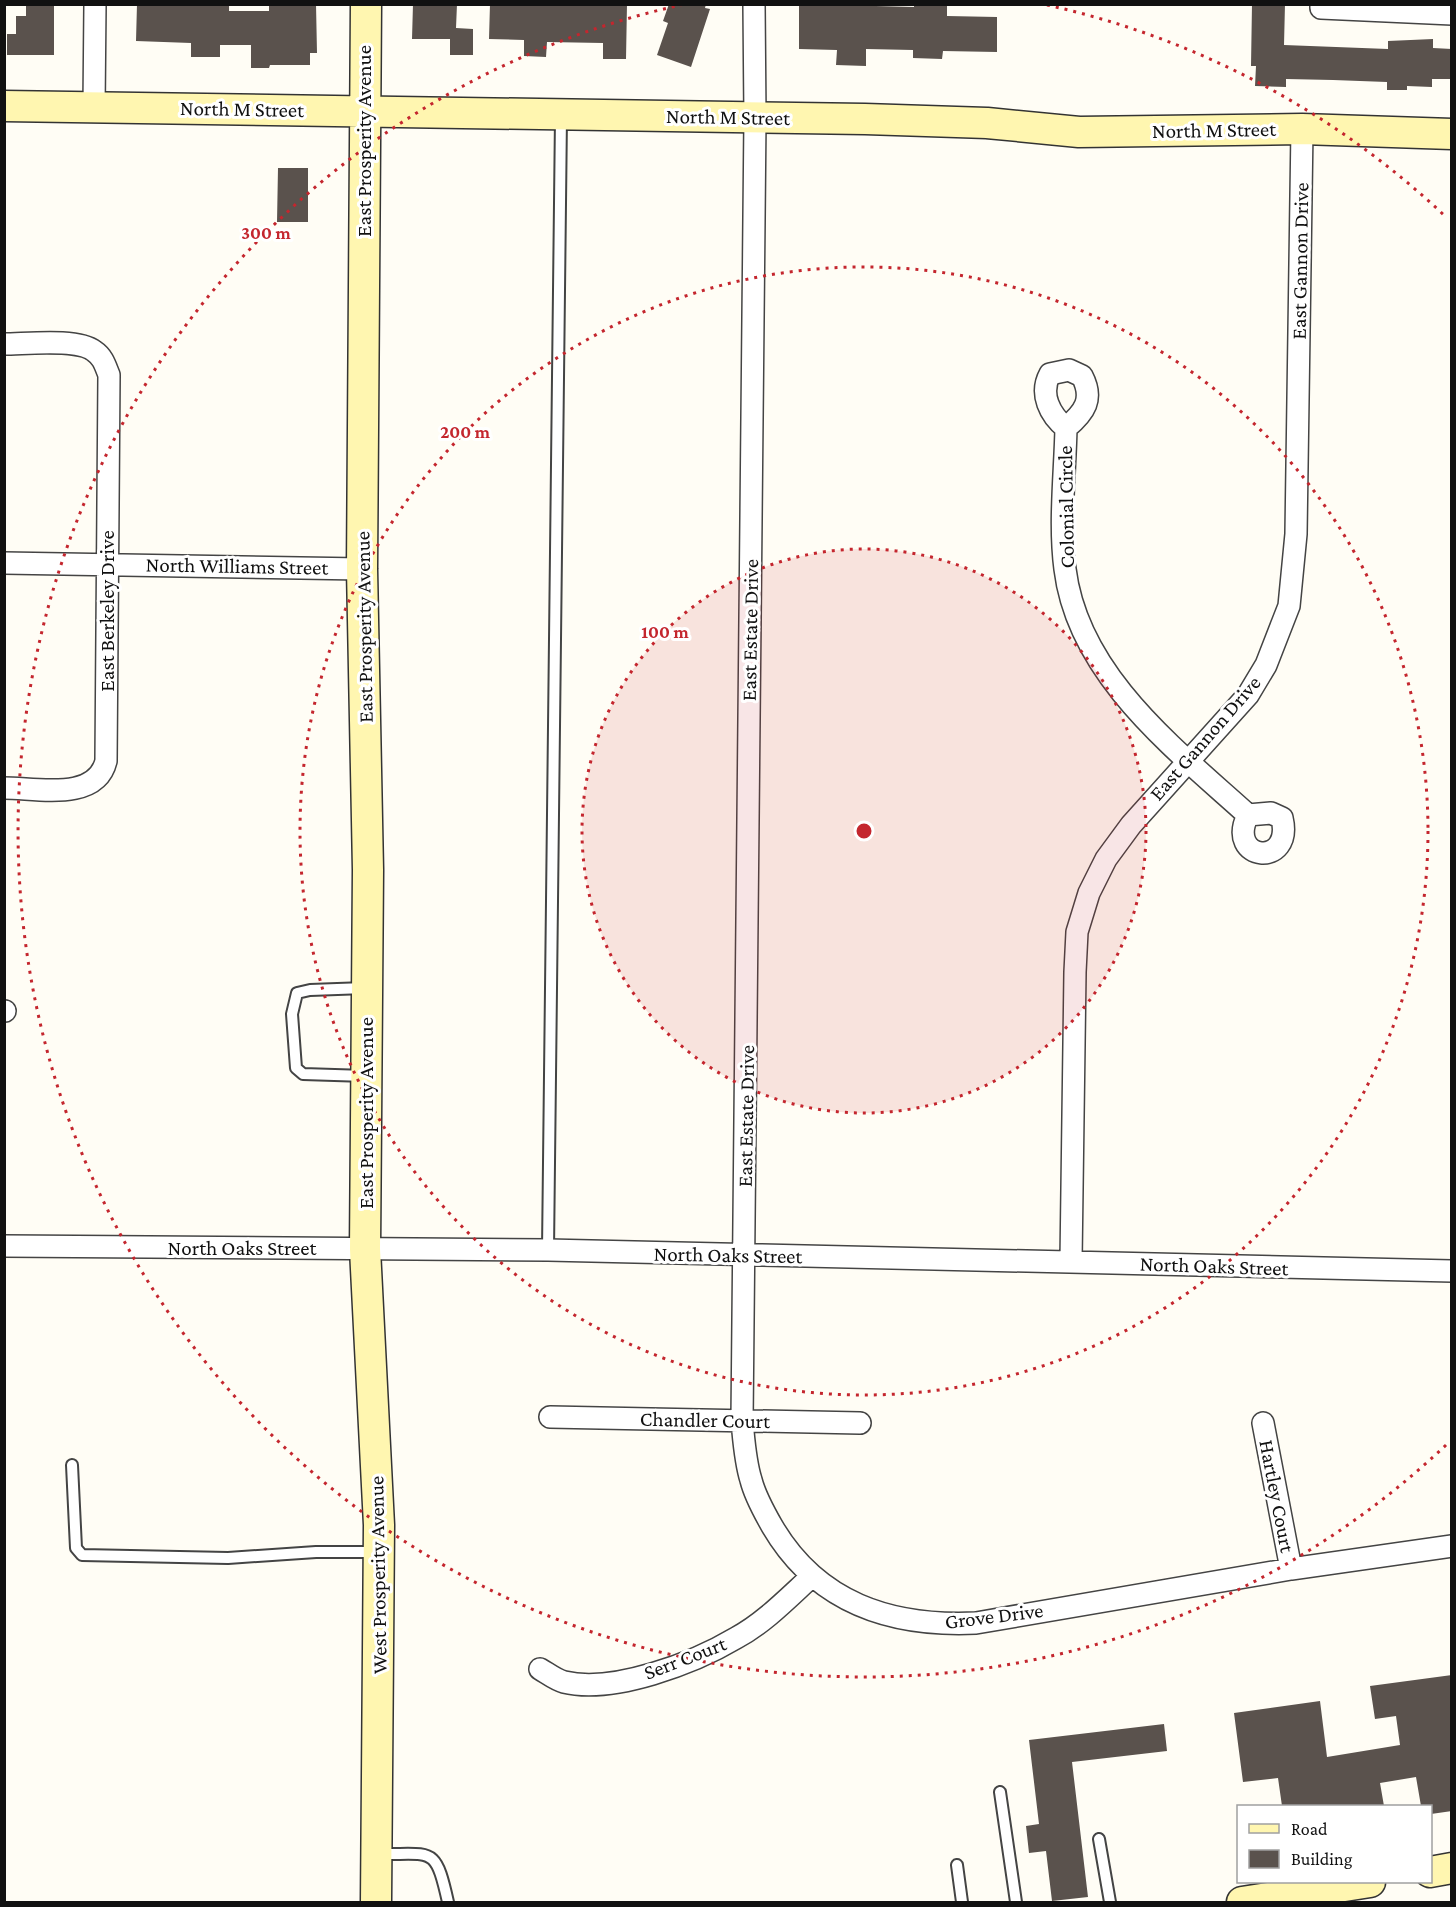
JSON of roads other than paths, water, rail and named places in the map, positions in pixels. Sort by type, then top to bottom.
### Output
[{"type":"main road","name":"East Prosperity Avenue","points":[[365,1249],[368,858],[362,569],[366,4]]},
{"type":"main road","name":"North M Street","points":[[4,106],[561,113],[976,122],[1079,132],[1302,129],[1452,134]]},
{"type":"main road","name":"West Prosperity Avenue","points":[[365,1249],[379,1552],[376,1902]]},
{"type":"main road","points":[[1432,1872],[1452,1868]]},
{"type":"main road","points":[[1242,1902],[1358,1883]]},
{"type":"street","points":[[94,4],[94,107]]},
{"type":"street","name":"East Estate Drive","points":[[744,1256],[755,118],[754,4]]},
{"type":"street","points":[[1321,4],[1321,8],[1452,14]]},
{"type":"street","name":"East Gannon Drive","points":[[1071,1261],[1074,972],[1077,932],[1089,893],[1106,858],[1131,825],[1248,695],[1266,666],[1289,606],[1296,534],[1302,129]]},
{"type":"street","name":"East Berkeley Drive","points":[[4,344],[80,345],[93,349],[103,359],[109,375],[106,761],[104,773],[97,781],[83,787],[4,788]]},
{"type":"street","name":"Colonial Circle","points":[[1066,428],[1065,570],[1085,637],[1125,696],[1188,761],[1248,815]]},
{"type":"street","name":"North Williams Street","points":[[4,563],[362,569]]},
{"type":"street","name":"North Oaks Street","points":[[4,1246],[548,1250],[1452,1271]]},
{"type":"street","name":"Grove Drive","points":[[744,1256],[742,1421],[751,1482],[779,1538],[811,1576],[836,1596],[866,1609],[921,1622],[975,1623],[1291,1569],[1452,1546]]},
{"type":"street","name":"Chandler Court","points":[[550,1417],[860,1423]]},
{"type":"street","name":"Hartley Court","points":[[1263,1423],[1291,1569]]},
{"type":"street","name":"Serr Court","points":[[540,1670],[563,1682],[589,1684],[623,1680],[662,1670],[737,1638],[773,1611],[811,1576]]},
{"type":"lane","points":[[548,1250],[561,113]]},
{"type":"lane","points":[[366,1076],[303,1074],[296,1068],[292,1014],[297,993],[310,990],[367,988]]},
{"type":"lane","points":[[72,1465],[76,1548],[82,1555],[228,1558],[316,1552],[379,1552]]},
{"type":"lane","points":[[1000,1792],[1016,1902]]},
{"type":"lane","points":[[1099,1839],[1110,1902]]},
{"type":"lane","points":[[376,1854],[424,1855],[433,1858],[438,1863],[448,1902]]},
{"type":"lane","points":[[957,1865],[962,1902]]}]
